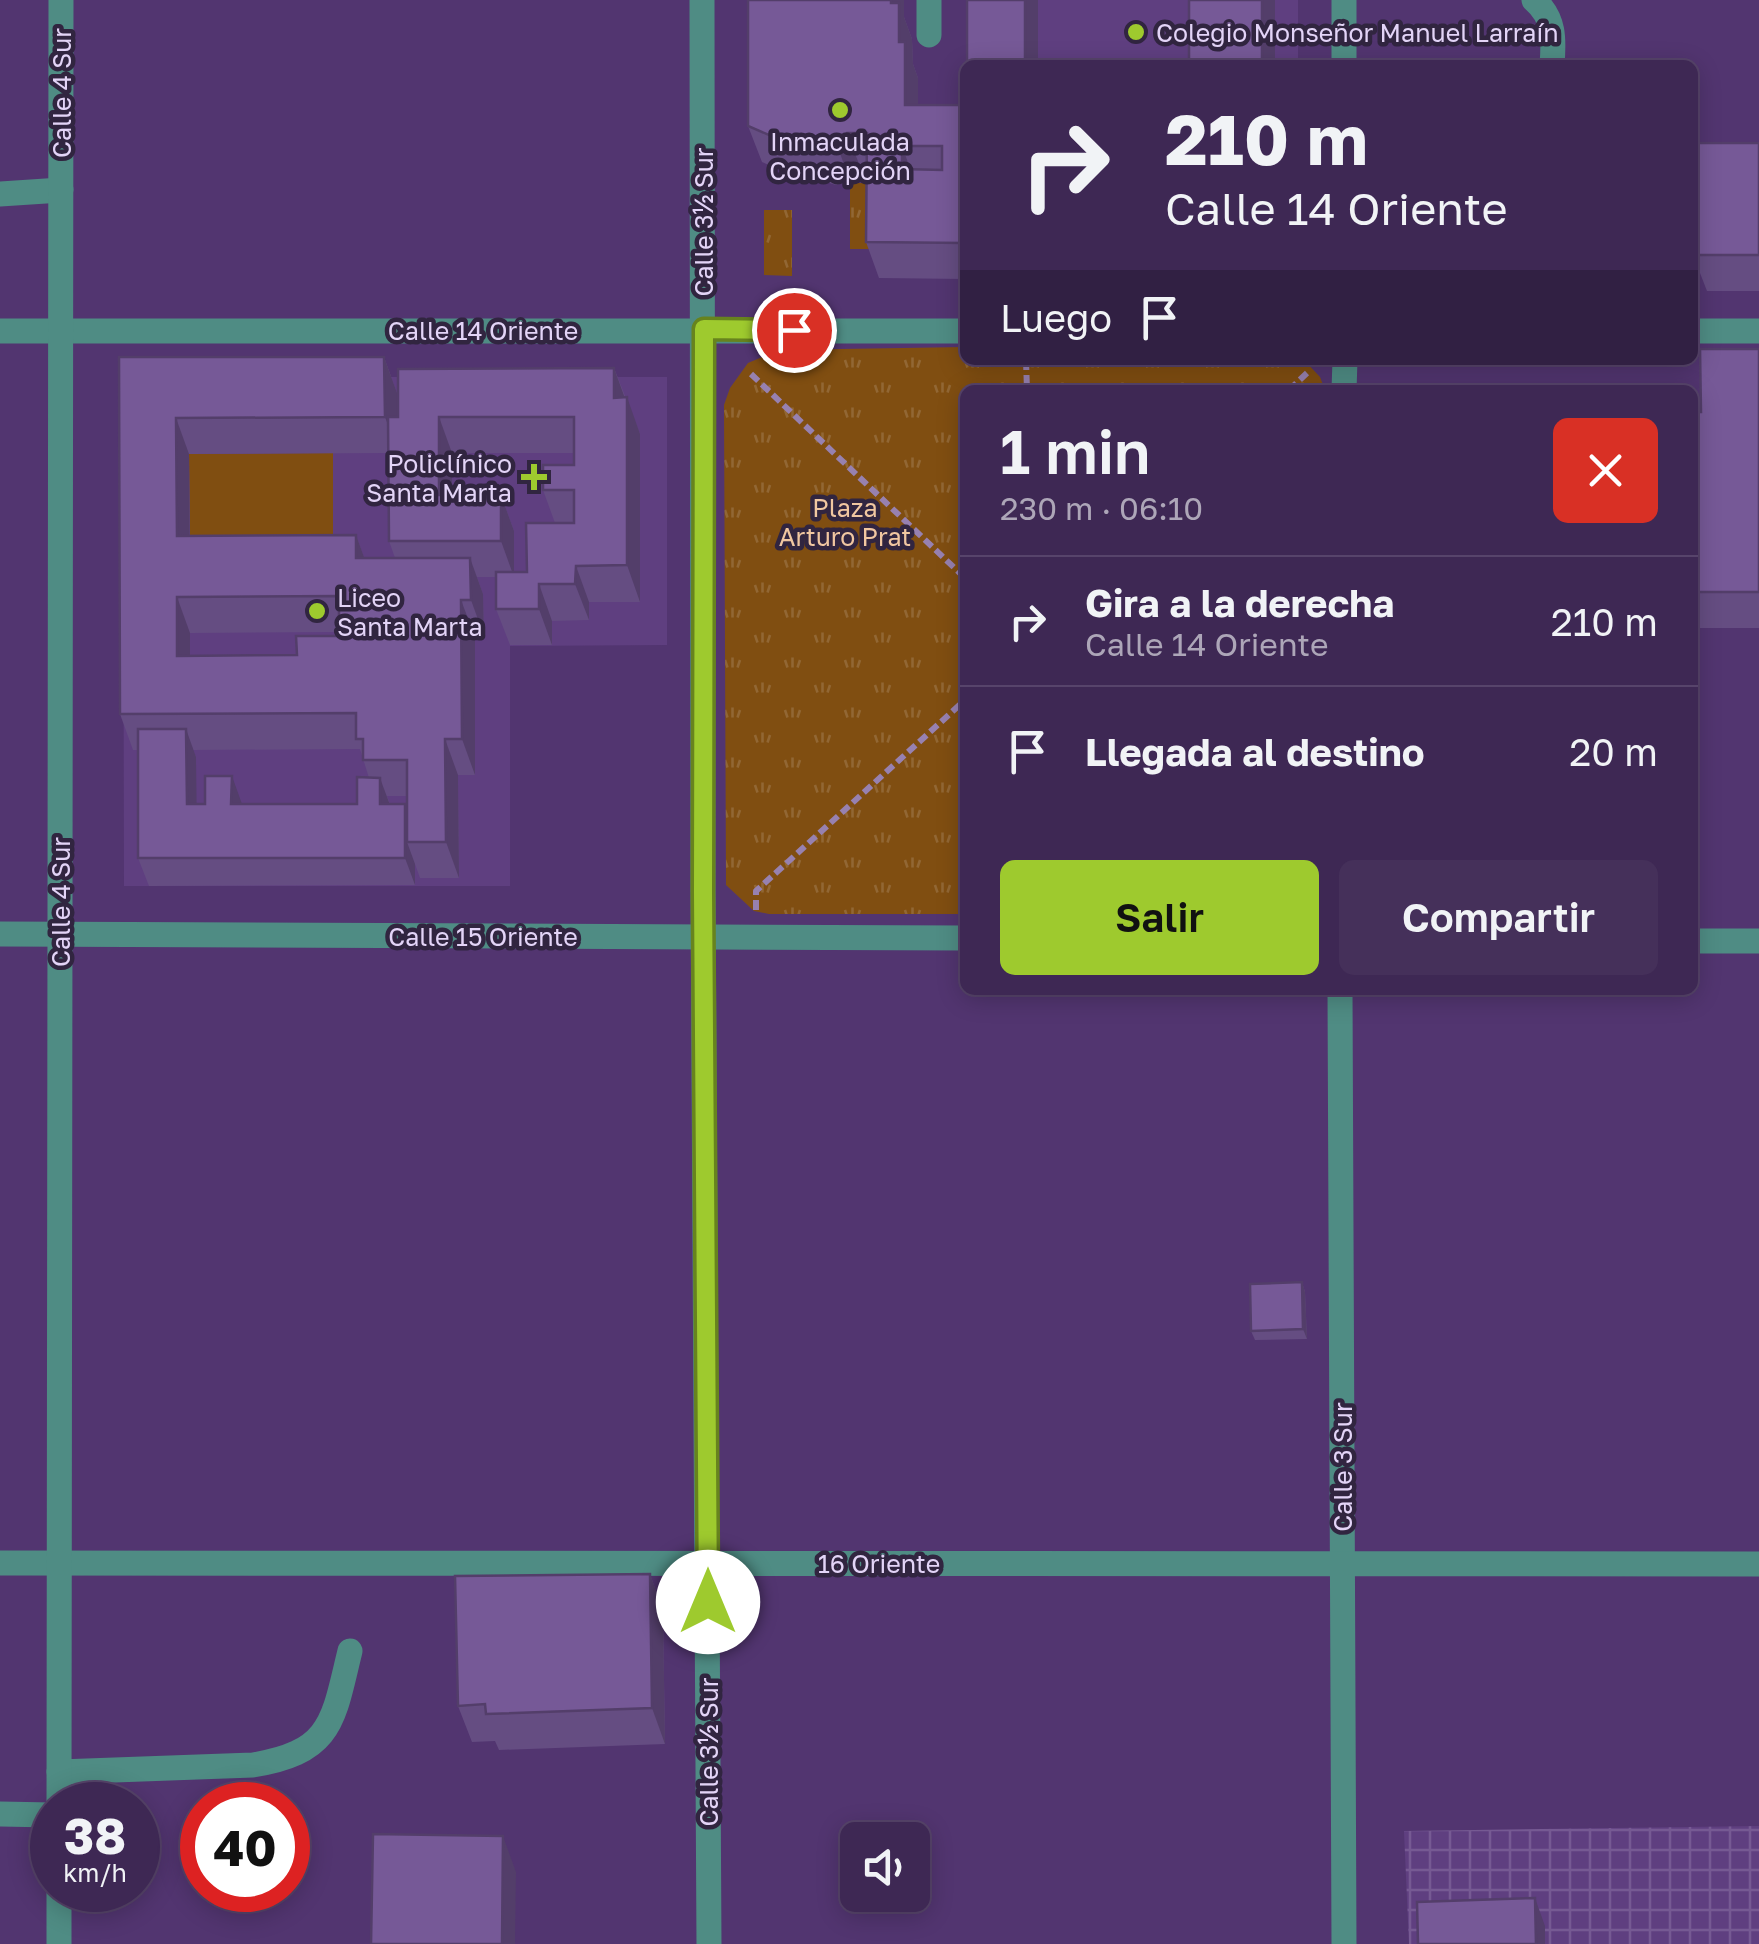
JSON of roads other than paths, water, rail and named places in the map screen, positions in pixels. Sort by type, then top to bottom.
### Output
[{"type":"street","name":"Calle 4 Sur","points":[[59,1782],[60,0]]},
{"type":"street","name":"Calle 3½ Sur","points":[[702,0],[710,1944]]},
{"type":"street","points":[[929,0],[929,34]]},
{"type":"street","points":[[1344,0],[1344,60]]},
{"type":"street","points":[[1534,0],[1550,19],[1552,60]]},
{"type":"street","points":[[0,194],[61,190]]},
{"type":"street","name":"Calle 14 Oriente","points":[[0,332],[960,331]]},
{"type":"street","points":[[1698,332],[1759,331]]},
{"type":"street","name":"Calle 15 Oriente","points":[[0,934],[960,938]]},
{"type":"street","points":[[1698,941],[1759,941]]},
{"type":"street","name":"Calle 3 Sur","points":[[1340,995],[1344,1944]]},
{"type":"street","name":"16 Oriente","points":[[0,1563],[1759,1564]]},
{"type":"street","points":[[59,1772],[235,1766],[282,1760],[316,1742],[332,1722],[350,1651]]},
{"type":"street","points":[[0,1814],[30,1814]]},
{"type":"street","points":[[59,1944],[60,1912]]},
{"type":"place","name":"Colegio Monseñor Manuel Larraín","points":[[1136,32]]},
{"type":"place","name":"Inmaculada Concepción","points":[[840,110]]},
{"type":"place","name":"Policlínico Santa Marta","points":[[534,477]]},
{"type":"place","name":"Liceo Santa Marta","points":[[317,611]]},
{"type":"park label","name":"Plaza Arturo Prat","points":[[845,522]]}]
